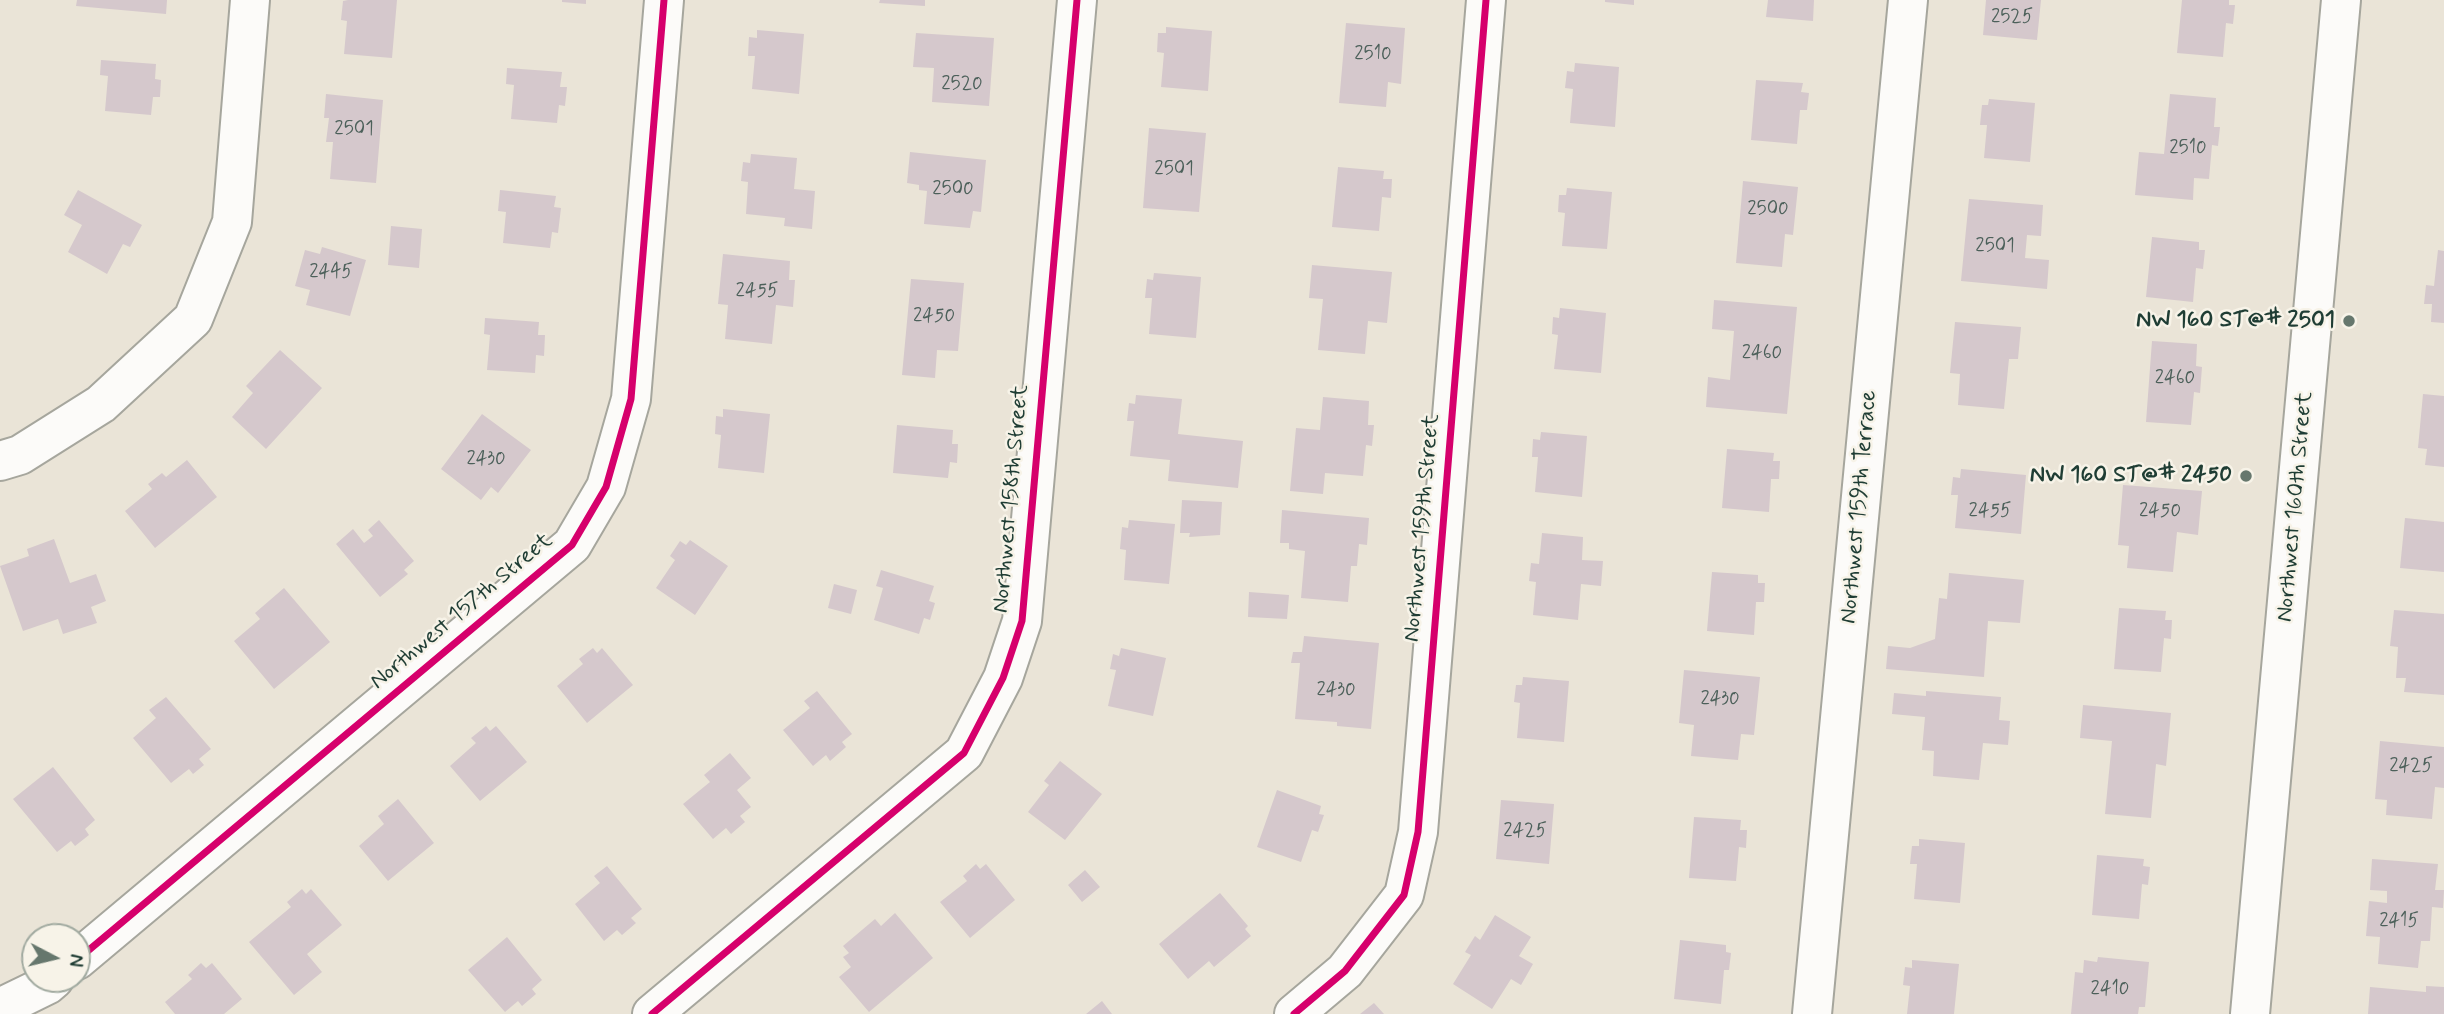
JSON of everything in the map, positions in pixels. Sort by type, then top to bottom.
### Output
[{"type":"street","points":[[0,461],[20,455],[101,404],[192,319],[232,222],[250,0]]},
{"type":"street","name":"Northwest 157th Street","points":[[91,948],[572,545],[606,487],[631,399],[664,0]]},
{"type":"street","name":"Northwest 158th Street","points":[[652,1014],[964,753],[1003,678],[1022,621],[1077,0]]},
{"type":"street","name":"Northwest 159th Street","points":[[1294,1014],[1345,971],[1404,895],[1418,832],[1486,0]]},
{"type":"street","name":"Northwest 159th Terrace","points":[[1812,1014],[1908,0]]},
{"type":"street","name":"Northwest 160th Street","points":[[2250,1014],[2341,0]]},
{"type":"street","points":[[0,1007],[30,993]]},
{"type":"building","points":[[77,0],[167,0],[166,14],[76,6]]},
{"type":"building","points":[[397,0],[392,58],[344,54],[347,21],[341,20],[343,1]]},
{"type":"building","points":[[586,0],[586,4],[562,2]]},
{"type":"building","points":[[880,0],[925,0],[925,6],[879,3]]},
{"type":"building","points":[[1634,0],[1634,5],[1605,2]]},
{"type":"building","points":[[1768,0],[1814,0],[1813,21],[1766,17]]},
{"type":"building","points":[[1986,0],[2041,0],[2037,40],[1983,35]]},
{"type":"building","points":[[2182,0],[2229,0],[2229,5],[2235,5],[2233,24],[2226,23],[2223,57],[2177,53]]},
{"type":"building","points":[[1346,23],[1405,28],[1401,84],[1388,82],[1386,107],[1339,103]]},
{"type":"building","points":[[1166,27],[1212,31],[1208,91],[1161,87],[1164,53],[1157,52],[1158,33],[1166,33]]},
{"type":"building","points":[[757,30],[804,34],[799,94],[752,89],[755,56],[748,56],[749,37],[757,38]]},
{"type":"building","points":[[916,33],[994,38],[989,106],[932,102],[934,68],[913,67]]},
{"type":"building","points":[[101,60],[156,64],[155,79],[161,80],[160,97],[153,97],[151,115],[105,111],[108,76],[100,75]]},
{"type":"building","points":[[1575,63],[1619,67],[1615,127],[1570,123],[1573,89],[1565,88],[1567,71],[1574,72]]},
{"type":"building","points":[[507,68],[562,72],[560,87],[567,87],[565,106],[559,105],[557,123],[511,119],[514,85],[506,84]]},
{"type":"building","points":[[1756,80],[1803,83],[1801,92],[1809,93],[1807,110],[1800,110],[1797,144],[1751,140]]},
{"type":"building","points":[[326,94],[383,100],[376,183],[330,179],[333,142],[326,142],[329,118],[324,118]]},
{"type":"building","points":[[2170,94],[2216,98],[2214,127],[2220,127],[2218,146],[2212,145],[2209,179],[2194,178],[2193,200],[2135,195],[2139,152],[2164,154]]},
{"type":"building","points":[[1989,99],[2035,103],[2030,162],[1984,158],[1987,125],[1980,125],[1982,105],[1988,105]]},
{"type":"building","points":[[1149,128],[1206,133],[1199,212],[1143,208]]},
{"type":"building","points":[[910,152],[986,160],[981,212],[973,211],[970,228],[924,224],[927,191],[919,190],[919,185],[907,183]]},
{"type":"building","points":[[751,154],[797,158],[794,189],[815,191],[812,229],[784,226],[785,218],[746,214],[748,182],[741,181],[743,162],[750,163]]},
{"type":"building","points":[[1338,167],[1384,171],[1383,179],[1392,179],[1391,198],[1382,197],[1379,231],[1332,227]]},
{"type":"building","points":[[1743,181],[1798,187],[1793,235],[1785,234],[1782,267],[1736,263]]},
{"type":"building","points":[[1567,188],[1612,192],[1607,249],[1562,246],[1565,213],[1558,212],[1559,195],[1566,195]]},
{"type":"building","points":[[78,190],[142,225],[130,247],[123,244],[107,274],[68,252],[82,225],[64,215]]},
{"type":"building","points":[[500,190],[556,196],[554,207],[561,208],[558,233],[552,232],[550,248],[503,243],[506,212],[498,211]]},
{"type":"building","points":[[1969,199],[2043,205],[2041,236],[2027,235],[2025,258],[2049,260],[2047,289],[1961,281]]},
{"type":"building","points":[[391,226],[422,229],[419,268],[388,265]]},
{"type":"building","points":[[2152,237],[2199,242],[2199,250],[2205,250],[2203,269],[2196,268],[2193,302],[2146,297]]},
{"type":"building","points":[[322,247],[366,260],[350,316],[306,305],[310,290],[295,286],[305,250],[320,254]]},
{"type":"building","points":[[2438,250],[2444,251],[2444,323],[2431,322],[2432,304],[2424,304],[2426,285],[2434,286]]},
{"type":"building","points":[[723,254],[790,261],[789,280],[795,280],[793,307],[776,305],[772,344],[725,339],[728,305],[718,304]]},
{"type":"building","points":[[1312,265],[1392,272],[1387,323],[1368,321],[1365,354],[1318,350],[1323,299],[1309,298]]},
{"type":"building","points":[[1154,273],[1201,277],[1196,338],[1149,334],[1152,298],[1145,298],[1147,279],[1153,280]]},
{"type":"building","points":[[911,279],[964,283],[958,351],[937,350],[935,378],[902,375]]},
{"type":"building","points":[[1714,300],[1797,307],[1787,414],[1706,407],[1708,377],[1730,380],[1734,331],[1712,329]]},
{"type":"building","points":[[1560,308],[1606,313],[1601,373],[1554,369],[1558,335],[1552,334],[1553,317],[1559,318]]},
{"type":"building","points":[[485,318],[539,322],[538,335],[545,335],[544,356],[536,355],[535,373],[487,370],[490,335],[484,334]]},
{"type":"building","points":[[1955,322],[2021,327],[2018,359],[2009,359],[2004,409],[1958,405],[1960,374],[1950,373]]},
{"type":"building","points":[[2152,341],[2197,344],[2196,366],[2202,367],[2200,393],[2194,392],[2191,425],[2146,422]]},
{"type":"building","points":[[280,350],[322,388],[266,449],[232,417],[253,393],[246,386]]},
{"type":"building","points":[[2423,394],[2444,396],[2444,467],[2425,465],[2427,449],[2418,448]]},
{"type":"building","points":[[1136,395],[1182,399],[1178,434],[1243,441],[1238,488],[1168,481],[1170,460],[1130,456],[1134,421],[1127,421],[1129,403],[1135,404]]},
{"type":"building","points":[[1323,397],[1369,401],[1368,425],[1374,425],[1372,446],[1366,445],[1363,476],[1325,473],[1323,494],[1290,491],[1296,428],[1320,430]]},
{"type":"building","points":[[723,409],[770,414],[764,473],[718,468],[721,435],[715,434],[716,416],[723,417]]},
{"type":"building","points":[[482,414],[531,450],[498,493],[491,487],[481,500],[441,469]]},
{"type":"building","points":[[897,425],[953,430],[952,444],[958,444],[957,463],[950,462],[948,478],[893,473]]},
{"type":"building","points":[[1541,432],[1587,436],[1582,497],[1535,492],[1538,457],[1532,457],[1533,439],[1540,440]]},
{"type":"building","points":[[1727,449],[1774,453],[1773,461],[1780,461],[1779,479],[1771,479],[1769,512],[1722,508]]},
{"type":"building","points":[[187,460],[217,497],[155,548],[125,511],[152,489],[148,484],[162,473],[166,477]]},
{"type":"building","points":[[1961,469],[2026,475],[2021,534],[1955,528],[1958,495],[1951,495],[1953,477],[1960,478]]},
{"type":"building","points":[[2123,485],[2202,491],[2198,535],[2177,532],[2173,572],[2127,568],[2129,546],[2118,545]]},
{"type":"building","points":[[1182,500],[1222,502],[1220,535],[1189,537],[1190,533],[1180,533]]},
{"type":"building","points":[[1282,510],[1369,518],[1367,545],[1359,544],[1357,566],[1351,566],[1348,602],[1301,598],[1305,551],[1289,549],[1289,543],[1280,543]]},
{"type":"building","points":[[2405,518],[2444,522],[2444,572],[2400,568]]},
{"type":"building","points":[[379,520],[414,561],[404,570],[408,574],[380,597],[336,544],[353,529],[364,543],[373,536],[368,530]]},
{"type":"building","points":[[1129,520],[1175,524],[1169,584],[1124,580],[1126,550],[1120,549],[1122,527],[1128,528]]},
{"type":"building","points":[[1542,533],[1583,537],[1582,560],[1603,561],[1601,586],[1581,584],[1578,620],[1533,615],[1536,582],[1529,581],[1531,563],[1539,564]]},
{"type":"building","points":[[54,539],[70,583],[96,574],[106,601],[91,607],[97,623],[63,634],[58,619],[23,631],[0,566],[29,556],[27,549]]},
{"type":"building","points":[[690,540],[728,566],[695,615],[656,588],[675,560],[670,556],[680,541],[686,545]]},
{"type":"building","points":[[881,570],[934,586],[929,601],[935,603],[930,620],[924,618],[919,634],[874,620],[883,588],[876,586]]},
{"type":"building","points":[[1712,572],[1758,575],[1758,583],[1765,583],[1764,602],[1756,602],[1754,635],[1707,631]]},
{"type":"building","points":[[1949,573],[2024,580],[2020,623],[1988,621],[1984,677],[1886,669],[1888,646],[1910,648],[1935,639],[1939,598],[1947,599]]},
{"type":"building","points":[[834,584],[857,590],[851,614],[828,608]]},
{"type":"building","points":[[284,588],[330,642],[274,689],[234,641],[260,619],[255,613]]},
{"type":"building","points":[[1249,592],[1289,595],[1287,619],[1248,617]]},
{"type":"building","points":[[2119,608],[2166,611],[2165,620],[2172,620],[2171,639],[2164,638],[2161,672],[2114,669]]},
{"type":"building","points":[[2394,610],[2444,614],[2444,695],[2404,692],[2406,678],[2396,678],[2398,647],[2390,646]]},
{"type":"building","points":[[1304,636],[1379,643],[1371,729],[1337,726],[1337,722],[1295,719],[1300,663],[1291,663],[1293,652],[1302,652]]},
{"type":"building","points":[[593,648],[597,653],[602,648],[633,685],[587,723],[557,686],[583,664],[579,659]]},
{"type":"building","points":[[1121,648],[1166,658],[1153,716],[1108,706],[1116,670],[1110,669],[1113,654],[1119,656]]},
{"type":"building","points":[[1684,670],[1760,677],[1754,735],[1741,734],[1738,760],[1691,756],[1694,725],[1679,723]]},
{"type":"building","points":[[1523,677],[1569,681],[1564,742],[1517,738],[1520,703],[1514,702],[1516,685],[1522,685]]},
{"type":"building","points":[[817,691],[852,734],[842,742],[846,747],[830,761],[826,755],[813,766],[783,730],[810,708],[804,701]]},
{"type":"building","points":[[1926,691],[2001,697],[1999,720],[2010,721],[2008,745],[1983,743],[1979,780],[1933,776],[1934,751],[1922,750],[1925,717],[1892,714],[1894,693],[1926,696]]},
{"type":"building","points":[[166,697],[211,749],[199,759],[204,765],[193,774],[189,769],[171,783],[133,738],[156,718],[149,710]]},
{"type":"building","points":[[2083,705],[2171,713],[2166,766],[2156,764],[2151,818],[2105,814],[2112,741],[2080,738]]},
{"type":"building","points":[[486,726],[490,731],[496,726],[527,762],[480,801],[450,766],[476,743],[471,738]]},
{"type":"building","points":[[2380,741],[2444,747],[2444,788],[2435,787],[2432,819],[2386,815],[2387,800],[2375,799]]},
{"type":"building","points":[[730,753],[751,778],[737,790],[751,807],[740,816],[745,822],[731,834],[726,828],[713,839],[683,804],[710,782],[704,775]]},
{"type":"building","points":[[1060,761],[1102,794],[1065,840],[1028,812],[1049,785],[1044,781]]},
{"type":"building","points":[[53,767],[95,820],[85,829],[89,835],[75,846],[71,841],[57,852],[13,799]]},
{"type":"building","points":[[1277,790],[1321,806],[1319,814],[1324,815],[1318,832],[1312,830],[1301,862],[1257,847]]},
{"type":"building","points":[[398,799],[434,843],[388,881],[359,846],[384,824],[378,816]]},
{"type":"building","points":[[1501,800],[1554,804],[1549,864],[1496,859]]},
{"type":"building","points":[[1694,817],[1741,820],[1740,830],[1747,830],[1746,848],[1739,847],[1736,881],[1689,878]]},
{"type":"building","points":[[1919,839],[1965,843],[1960,903],[1914,899],[1917,864],[1910,864],[1912,846],[1919,846]]},
{"type":"building","points":[[2097,855],[2144,859],[2143,866],[2150,867],[2148,885],[2142,884],[2139,919],[2092,915]]},
{"type":"building","points":[[2372,859],[2438,864],[2435,890],[2444,890],[2443,908],[2432,907],[2430,941],[2421,941],[2418,968],[2378,964],[2380,937],[2366,936],[2369,901],[2387,903],[2387,891],[2370,890]]},
{"type":"building","points":[[976,864],[980,869],[986,864],[1015,900],[970,938],[940,902],[967,881],[963,876]]},
{"type":"building","points":[[607,866],[642,909],[631,918],[636,923],[622,935],[617,930],[604,941],[575,904],[600,883],[594,876]]},
{"type":"building","points":[[1085,870],[1100,887],[1082,902],[1068,885]]},
{"type":"building","points":[[302,889],[306,894],[311,889],[342,925],[307,954],[322,972],[294,995],[249,942],[291,907],[287,902]]},
{"type":"building","points":[[1220,893],[1248,926],[1245,929],[1251,936],[1214,967],[1209,961],[1188,979],[1159,944]]},
{"type":"building","points":[[895,913],[933,958],[869,1012],[839,977],[851,967],[843,957],[849,953],[843,946],[875,919],[881,926]]},
{"type":"building","points":[[1495,915],[1531,937],[1519,956],[1533,964],[1521,985],[1511,979],[1492,1009],[1453,984],[1471,955],[1465,952],[1475,936],[1480,940]]},
{"type":"building","points":[[507,937],[542,980],[532,989],[536,994],[522,1006],[518,1001],[505,1012],[468,970]]},
{"type":"building","points":[[1680,940],[1726,945],[1726,952],[1731,953],[1729,970],[1724,970],[1721,1004],[1674,999]]},
{"type":"building","points":[[2098,957],[2149,962],[2145,1007],[2139,1007],[2138,1014],[2071,1014],[2075,972],[2083,973],[2084,960],[2097,962]]},
{"type":"building","points":[[1912,960],[1959,964],[1954,1014],[1907,1014],[1910,986],[1903,985],[1905,967],[1912,968]]},
{"type":"building","points":[[201,963],[206,968],[212,963],[242,999],[224,1014],[175,1014],[165,1002],[192,979],[188,975]]},
{"type":"building","points":[[2426,986],[2444,987],[2444,1014],[2368,1014],[2370,987],[2426,992]]},
{"type":"building","points":[[1102,1001],[1112,1014],[1086,1014]]},
{"type":"building","points":[[1374,1003],[1384,1014],[1360,1014]]},
{"type":"cycle path","points":[[91,948],[572,545],[606,487],[631,399],[664,0]]},
{"type":"cycle path","points":[[652,1014],[964,753],[1003,678],[1022,621],[1077,0]]},
{"type":"cycle path","points":[[1294,1014],[1345,971],[1404,895],[1418,832],[1486,0]]},
{"type":"place","name":"NW 160 ST@# 2501","points":[[2349,321]]},
{"type":"place","name":"NW 160 ST@# 2450","points":[[2246,476]]}]
